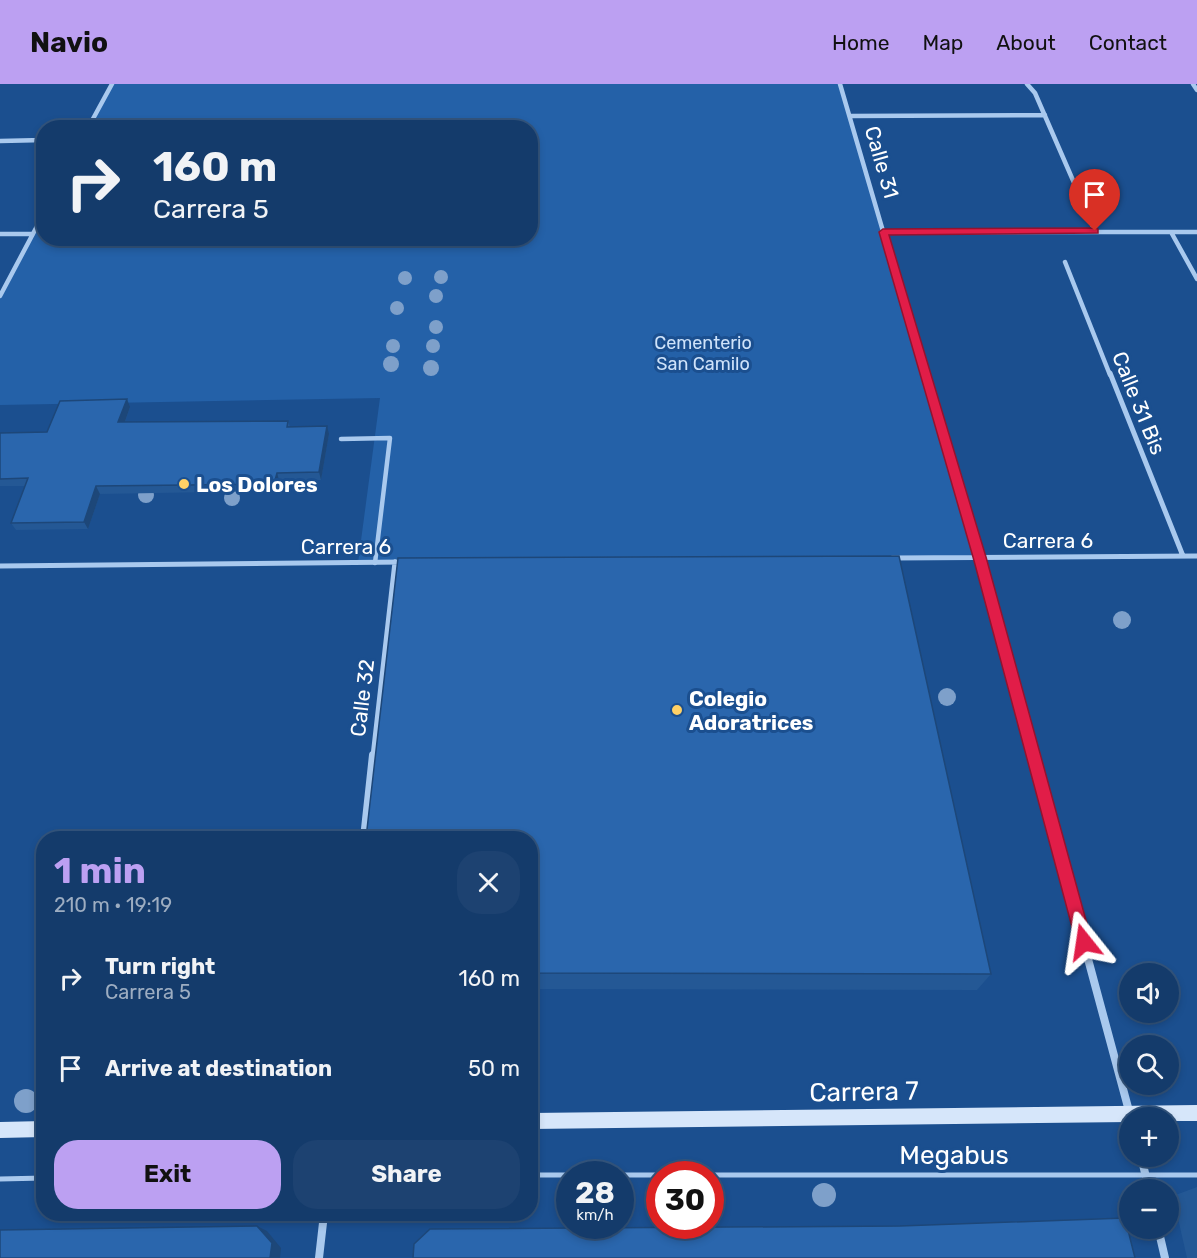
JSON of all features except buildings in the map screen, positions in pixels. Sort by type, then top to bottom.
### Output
[{"type":"main road","name":"Carrera 7","points":[[1179,1114],[1197,1113]]},
{"type":"main road","name":"Carrera 7","points":[[538,1121],[1119,1115]]},
{"type":"main road","points":[[0,1130],[36,1129]]},
{"type":"street","points":[[92,120],[112,84]]},
{"type":"street","name":"Calle 31","points":[[840,84],[979,557],[1128,1107]]},
{"type":"street","points":[[1027,84],[1035,93],[1095,231]]},
{"type":"street","points":[[1193,84],[1197,90]]},
{"type":"street","points":[[850,116],[1045,115]]},
{"type":"street","points":[[0,141],[36,140]]},
{"type":"street","points":[[0,296],[36,228]]},
{"type":"street","points":[[883,232],[1197,232]]},
{"type":"street","points":[[1171,232],[1197,279]]},
{"type":"street","points":[[0,234],[33,234]]},
{"type":"street","name":"Calle 31 Bis","points":[[1065,262],[1183,556]]},
{"type":"street","name":"Carrera 6","points":[[886,558],[1197,556]]},
{"type":"street","name":"Calle 32","points":[[365,831],[395,562]]},
{"type":"street","name":"Carrera 6","points":[[0,566],[410,562]]},
{"type":"street","points":[[1143,1167],[1146,1179]]},
{"type":"street","points":[[320,1258],[323,1221]]},
{"type":"street","points":[[1161,1239],[1165,1258]]},
{"type":"lane","points":[[341,439],[390,438],[375,562]]},
{"type":"lane","points":[[538,1174],[556,1174]]},
{"type":"lane","name":"Megabus","points":[[724,1174],[1197,1175]]},
{"type":"lane","points":[[0,1179],[36,1178]]},
{"type":"green space","name":"Cementerio San Camilo","points":[[112,84],[840,84],[979,557],[358,563],[380,398],[0,405],[0,296],[36,227],[36,246],[538,246],[538,120],[92,120]]},
{"type":"place","name":"Los Dolores","points":[[184,484]]},
{"type":"place","name":"Colegio Adoratrices","points":[[677,710]]},
{"type":"route","points":[[1084,942],[979,557],[883,232],[1095,231]]}]
